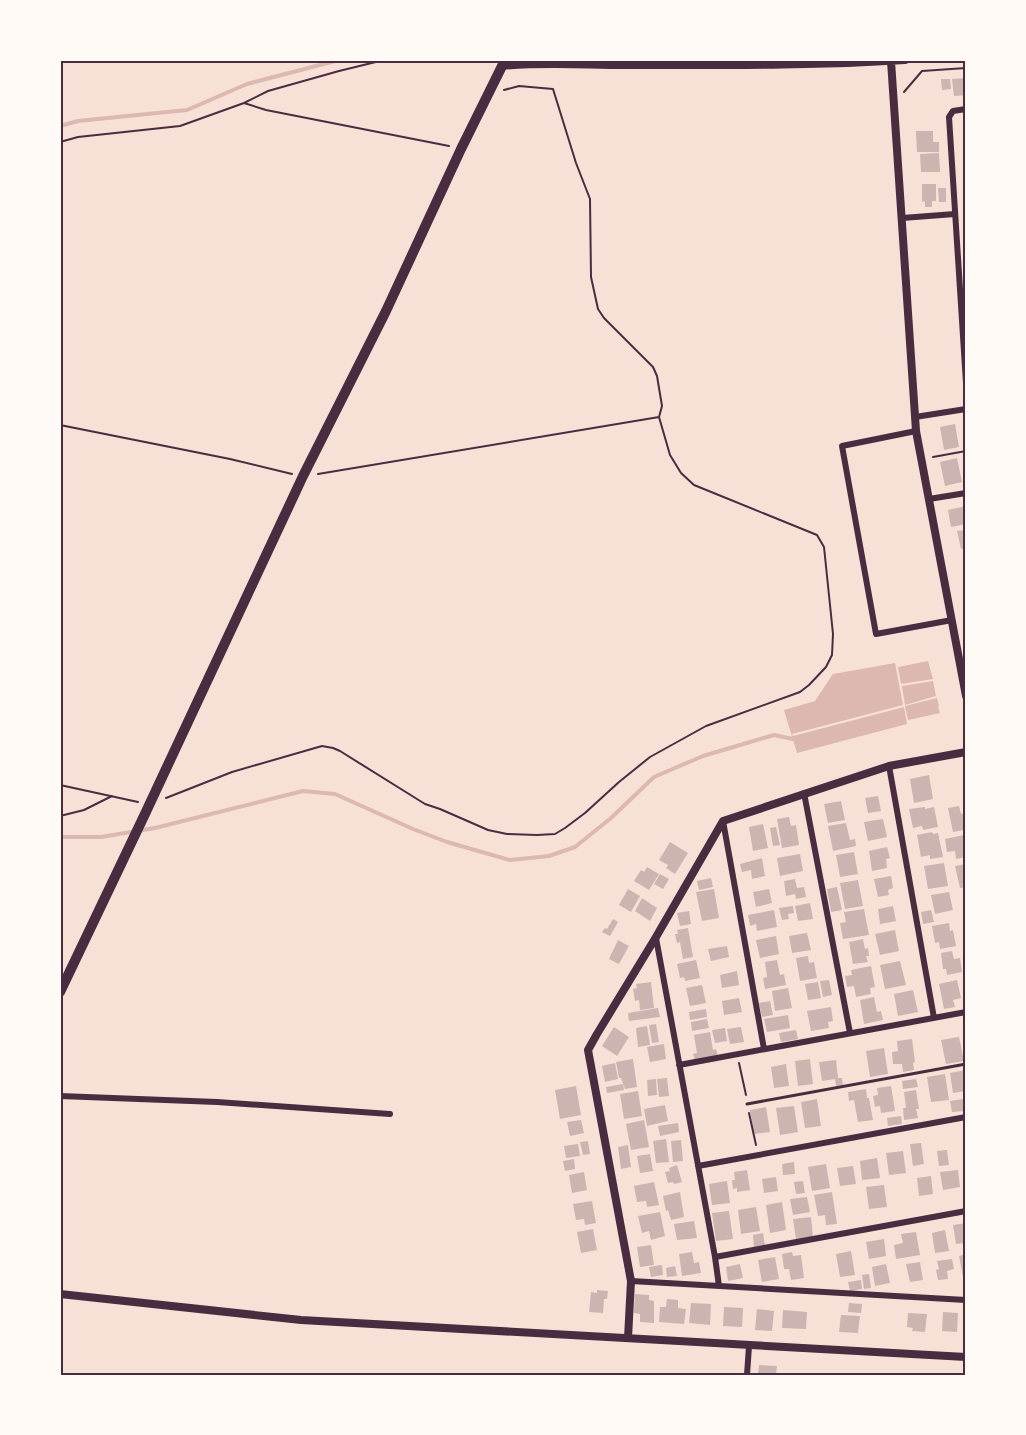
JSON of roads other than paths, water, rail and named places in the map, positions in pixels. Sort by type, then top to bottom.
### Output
[{"type":"highway","points":[[60,992],[303,476],[386,311],[461,149],[504,63]]},
{"type":"street","points":[[891,60],[916,431],[952,620],[964,669],[966,696]]},
{"type":"street","points":[[504,63],[831,64],[905,60]]},
{"type":"street","points":[[966,110],[954,111],[949,117],[966,383]]},
{"type":"street","points":[[902,218],[955,214]]},
{"type":"street","points":[[915,417],[966,409]]},
{"type":"street","points":[[916,431],[842,446],[876,634],[952,620]]},
{"type":"street","points":[[929,499],[966,493]]},
{"type":"street","points":[[628,1338],[631,1281],[588,1050],[723,821],[889,766],[966,752]]},
{"type":"street","points":[[889,766],[934,1018]]},
{"type":"street","points":[[804,793],[850,1033]]},
{"type":"street","points":[[723,821],[764,1049]]},
{"type":"street","points":[[656,937],[719,1286]]},
{"type":"street","points":[[679,1065],[966,1012]]},
{"type":"street","points":[[60,1096],[217,1102],[390,1114]]},
{"type":"street","points":[[698,1166],[966,1117]]},
{"type":"street","points":[[715,1257],[966,1211]]},
{"type":"street","points":[[631,1281],[966,1300]]},
{"type":"street","points":[[60,1294],[301,1320],[966,1357]]},
{"type":"street","points":[[747,1375],[749,1346]]},
{"type":"lane","points":[[747,1104],[966,1064]]},
{"type":"waterway","points":[[60,126],[78,121],[187,110],[247,84],[339,60]]},
{"type":"waterway","points":[[60,837],[101,837],[155,828],[303,791],[335,794],[447,842],[510,860],[549,856],[575,847],[611,818],[654,777],[703,756],[774,735],[798,738]]}]
